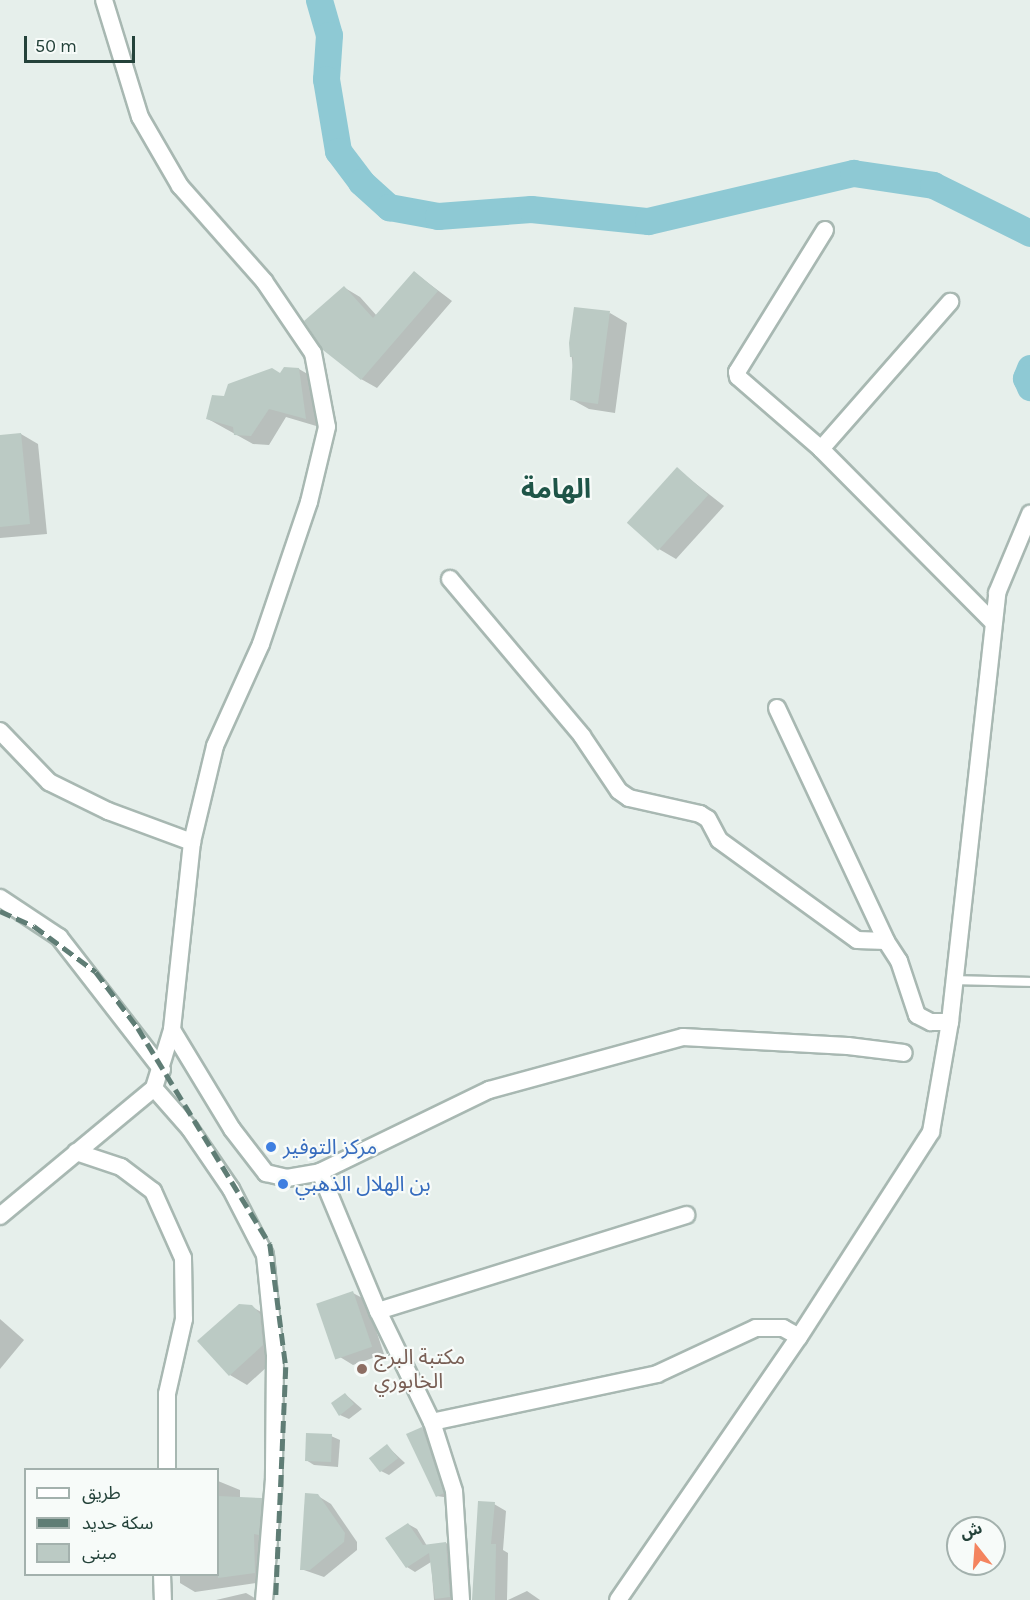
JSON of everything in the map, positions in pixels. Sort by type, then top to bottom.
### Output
[{"type":"street","points":[[0,1216],[154,1088],[162,1070],[172,1030],[192,842],[215,746],[261,644],[309,502],[327,427],[313,353],[264,281],[180,186],[140,117],[104,0]]},
{"type":"street","points":[[825,230],[737,372],[741,382],[821,449],[993,622]]},
{"type":"street","points":[[821,449],[950,302]]},
{"type":"street","points":[[618,1600],[799,1337],[931,1132],[950,1022],[978,784],[997,593],[1030,514]]},
{"type":"street","points":[[450,579],[582,736],[619,791],[629,798],[700,814],[719,840],[857,940],[886,941]]},
{"type":"street","points":[[777,708],[886,941],[899,961],[917,1015],[931,1022],[950,1022]]},
{"type":"street","points":[[0,731],[49,782],[108,811],[192,842]]},
{"type":"street","points":[[0,898],[59,937],[162,1070]]},
{"type":"street","points":[[172,1030],[232,1129],[266,1173],[287,1178],[320,1172],[489,1089],[575,1063],[683,1037],[848,1046],[904,1053]]},
{"type":"street","points":[[154,1088],[190,1129],[231,1189],[265,1255],[273,1310],[275,1366],[274,1479],[264,1600]]},
{"type":"street","points":[[76,1152],[121,1167],[153,1191],[183,1258],[184,1319],[167,1394],[167,1468]]},
{"type":"street","points":[[320,1172],[378,1311],[432,1422],[454,1491],[460,1600]]},
{"type":"street","points":[[378,1311],[686,1215]]},
{"type":"street","points":[[432,1422],[657,1374],[756,1328],[783,1328],[799,1337]]},
{"type":"street","points":[[162,1576],[163,1600]]},
{"type":"lane","points":[[955,980],[1030,982]]},
{"type":"building","points":[[414,271],[438,291],[361,380],[323,350],[304,321],[344,286],[373,318]]},
{"type":"building","points":[[574,307],[610,311],[598,404],[570,400],[573,357],[570,357],[569,343]]},
{"type":"building","points":[[284,367],[299,368],[306,419],[269,409],[251,436],[234,435],[233,427],[206,419],[212,395],[224,396],[228,384],[272,368],[280,373]]},
{"type":"building","points":[[21,433],[30,524],[0,527],[0,435]]},
{"type":"building","points":[[677,467],[708,495],[658,551],[627,523]]},
{"type":"building","points":[[353,1291],[372,1347],[335,1359],[316,1304]]},
{"type":"building","points":[[239,1304],[252,1305],[260,1314],[263,1345],[229,1376],[197,1341]]},
{"type":"building","points":[[345,1393],[354,1404],[339,1416],[331,1403]]},
{"type":"building","points":[[422,1427],[444,1493],[436,1497],[406,1434]]},
{"type":"building","points":[[306,1433],[332,1434],[331,1462],[305,1461]]},
{"type":"building","points":[[387,1444],[398,1458],[380,1472],[369,1458]]},
{"type":"building","points":[[305,1493],[318,1494],[345,1533],[344,1542],[310,1570],[300,1570]]},
{"type":"building","points":[[219,1496],[262,1498],[259,1535],[254,1534],[255,1573],[218,1578]]},
{"type":"building","points":[[478,1501],[495,1502],[491,1544],[496,1544],[495,1600],[472,1600]]},
{"type":"building","points":[[408,1523],[423,1545],[446,1542],[450,1597],[435,1599],[429,1553],[406,1568],[385,1538]]},
{"type":"waterway","points":[[319,0],[329,35],[326,79],[338,151],[361,182],[389,207],[438,216],[531,209],[648,221],[853,173],[933,185],[1030,233]]},
{"type":"waterway","points":[[1030,368],[1026,378],[1030,387]]},
{"type":"railway","points":[[0,911],[34,926],[96,972],[138,1028],[270,1244],[286,1367],[276,1600]]},
{"type":"place","name":"مركز التوفير","points":[[271,1147]]},
{"type":"place","name":"بن الهلال الذهبي","points":[[283,1184]]},
{"type":"place","name":"مكتبة البرج الخابوري","points":[[362,1369]]},
{"type":"district","name":"الهامة","points":[[556,490]]}]
